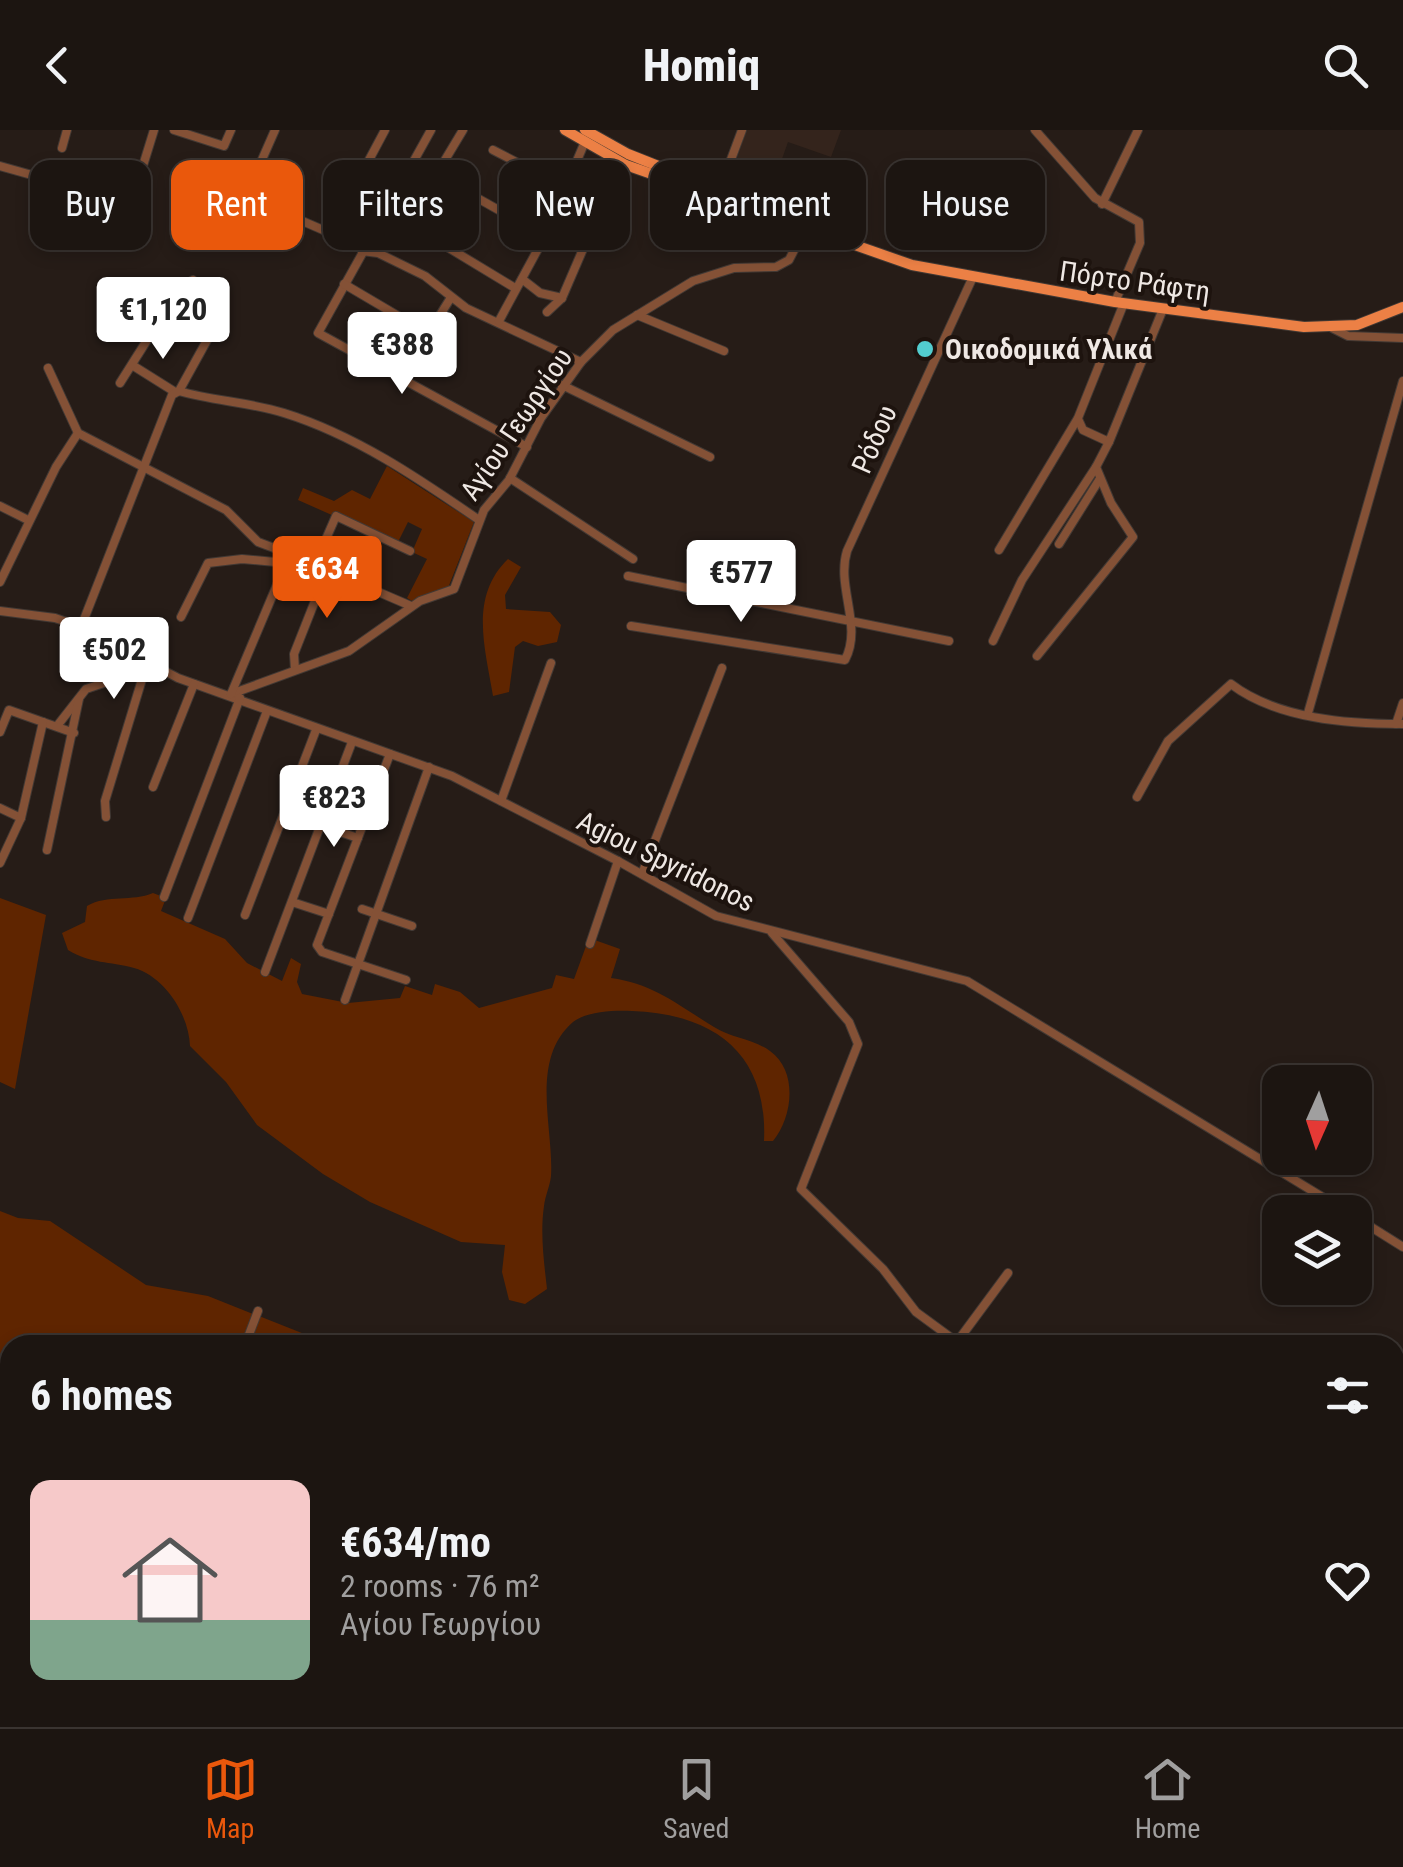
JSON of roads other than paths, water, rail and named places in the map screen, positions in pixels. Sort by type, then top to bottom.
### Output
[{"type":"main road","name":"Πόρτο Ράφτη","points":[[565,130],[614,160]]},
{"type":"main road","name":"Πόρτο Ράφτη","points":[[584,130],[650,162]]},
{"type":"main road","name":"Πόρτο Ράφτη","points":[[866,249],[972,278],[1163,309],[1332,328],[1376,319],[1403,307]]},
{"type":"street","points":[[62,148],[67,130]]},
{"type":"street","points":[[0,166],[128,202],[133,198],[154,130]]},
{"type":"street","points":[[174,130],[224,146],[231,130]]},
{"type":"street","points":[[262,160],[274,130]]},
{"type":"street","points":[[303,221],[330,233],[384,130]]},
{"type":"street","points":[[415,160],[431,130]]},
{"type":"street","points":[[447,160],[464,130]]},
{"type":"street","points":[[731,160],[742,130]]},
{"type":"street","points":[[999,550],[1078,418],[1142,230],[1139,222],[1102,204],[1035,130]]},
{"type":"street","points":[[1102,204],[1138,130]]},
{"type":"street","points":[[576,160],[584,144]]},
{"type":"street","points":[[493,150],[513,160]]},
{"type":"street","points":[[452,250],[515,288]]},
{"type":"street","points":[[499,321],[538,250]]},
{"type":"street","points":[[548,312],[562,298],[583,250]]},
{"type":"street","name":"Αγίου Γεωργίου","points":[[230,694],[254,689],[368,641],[411,606],[454,589],[478,520],[510,478],[562,384],[581,362],[637,315],[712,274],[782,264],[796,250]]},
{"type":"street","points":[[527,446],[318,333],[362,251],[378,254],[425,276],[450,299],[581,362]]},
{"type":"street","points":[[522,278],[540,293],[562,298]]},
{"type":"street","name":"Ρόδου","points":[[850,623],[842,566],[972,278]]},
{"type":"street","points":[[120,383],[180,288],[193,280]]},
{"type":"street","points":[[344,284],[404,320]]},
{"type":"street","points":[[402,376],[450,299]]},
{"type":"street","points":[[993,641],[1022,580],[1109,442],[1163,309]]},
{"type":"street","points":[[637,315],[724,352]]},
{"type":"street","points":[[1376,319],[1381,334]]},
{"type":"street","points":[[81,627],[177,391],[216,324]]},
{"type":"street","points":[[1332,328],[1348,336],[1381,334],[1403,338]]},
{"type":"street","points":[[132,365],[177,391],[248,404],[312,423],[395,464],[478,520]]},
{"type":"street","points":[[48,368],[78,432],[143,470],[226,510],[258,542],[288,559]]},
{"type":"street","points":[[1308,713],[1403,380]]},
{"type":"street","points":[[562,384],[710,457]]},
{"type":"street","points":[[1078,418],[1083,430],[1109,442]]},
{"type":"street","points":[[0,582],[28,520],[78,432]]},
{"type":"street","points":[[1036,656],[1133,538],[1099,480],[1096,467]]},
{"type":"street","points":[[510,478],[633,559]]},
{"type":"street","points":[[1059,544],[1099,480]]},
{"type":"street","points":[[0,506],[28,520]]},
{"type":"street","points":[[315,564],[336,516],[410,552]]},
{"type":"street","points":[[181,617],[208,563],[242,559],[288,559],[315,564],[411,606]]},
{"type":"street","points":[[230,694],[288,559]]},
{"type":"street","points":[[295,670],[294,654],[328,568]]},
{"type":"street","points":[[628,576],[949,641]]},
{"type":"street","name":"Agiou Spyridonos","points":[[0,612],[55,618],[81,627],[194,684],[428,767],[618,861],[716,916],[967,980],[1320,1195]]},
{"type":"street","points":[[631,626],[839,661],[848,653],[850,623]]},
{"type":"street","points":[[57,726],[86,689],[110,681],[124,649]]},
{"type":"street","points":[[106,816],[105,800],[147,663]]},
{"type":"street","points":[[501,801],[551,663]]},
{"type":"street","points":[[642,874],[722,668]]},
{"type":"street","points":[[153,787],[194,684]]},
{"type":"street","points":[[1137,797],[1168,741],[1232,684],[1251,698],[1355,724],[1400,724],[1403,703]]},
{"type":"street","points":[[164,896],[244,700],[254,689]]},
{"type":"street","points":[[48,850],[79,699]]},
{"type":"street","points":[[0,732],[9,710],[74,732]]},
{"type":"street","points":[[188,918],[267,711]]},
{"type":"street","points":[[0,863],[21,818],[44,722]]},
{"type":"street","points":[[245,915],[316,730]]},
{"type":"street","points":[[265,972],[352,742]]},
{"type":"street","points":[[390,754],[318,948],[406,980]]},
{"type":"street","points":[[345,1000],[428,767]]},
{"type":"street","points":[[0,808],[21,818]]},
{"type":"street","points":[[322,826],[358,838]]},
{"type":"street","points":[[590,944],[618,861]]},
{"type":"street","points":[[292,902],[329,914]]},
{"type":"street","points":[[362,908],[412,926]]},
{"type":"street","points":[[772,933],[840,1012],[858,1044],[802,1189],[883,1269],[916,1312],[947,1335]]},
{"type":"street","points":[[1372,1228],[1403,1247]]},
{"type":"street","points":[[965,1335],[1008,1273]]},
{"type":"street","points":[[249,1335],[258,1311]]},
{"type":"place","name":"Οικοδομικά Υλικά","points":[[925,349]]}]
